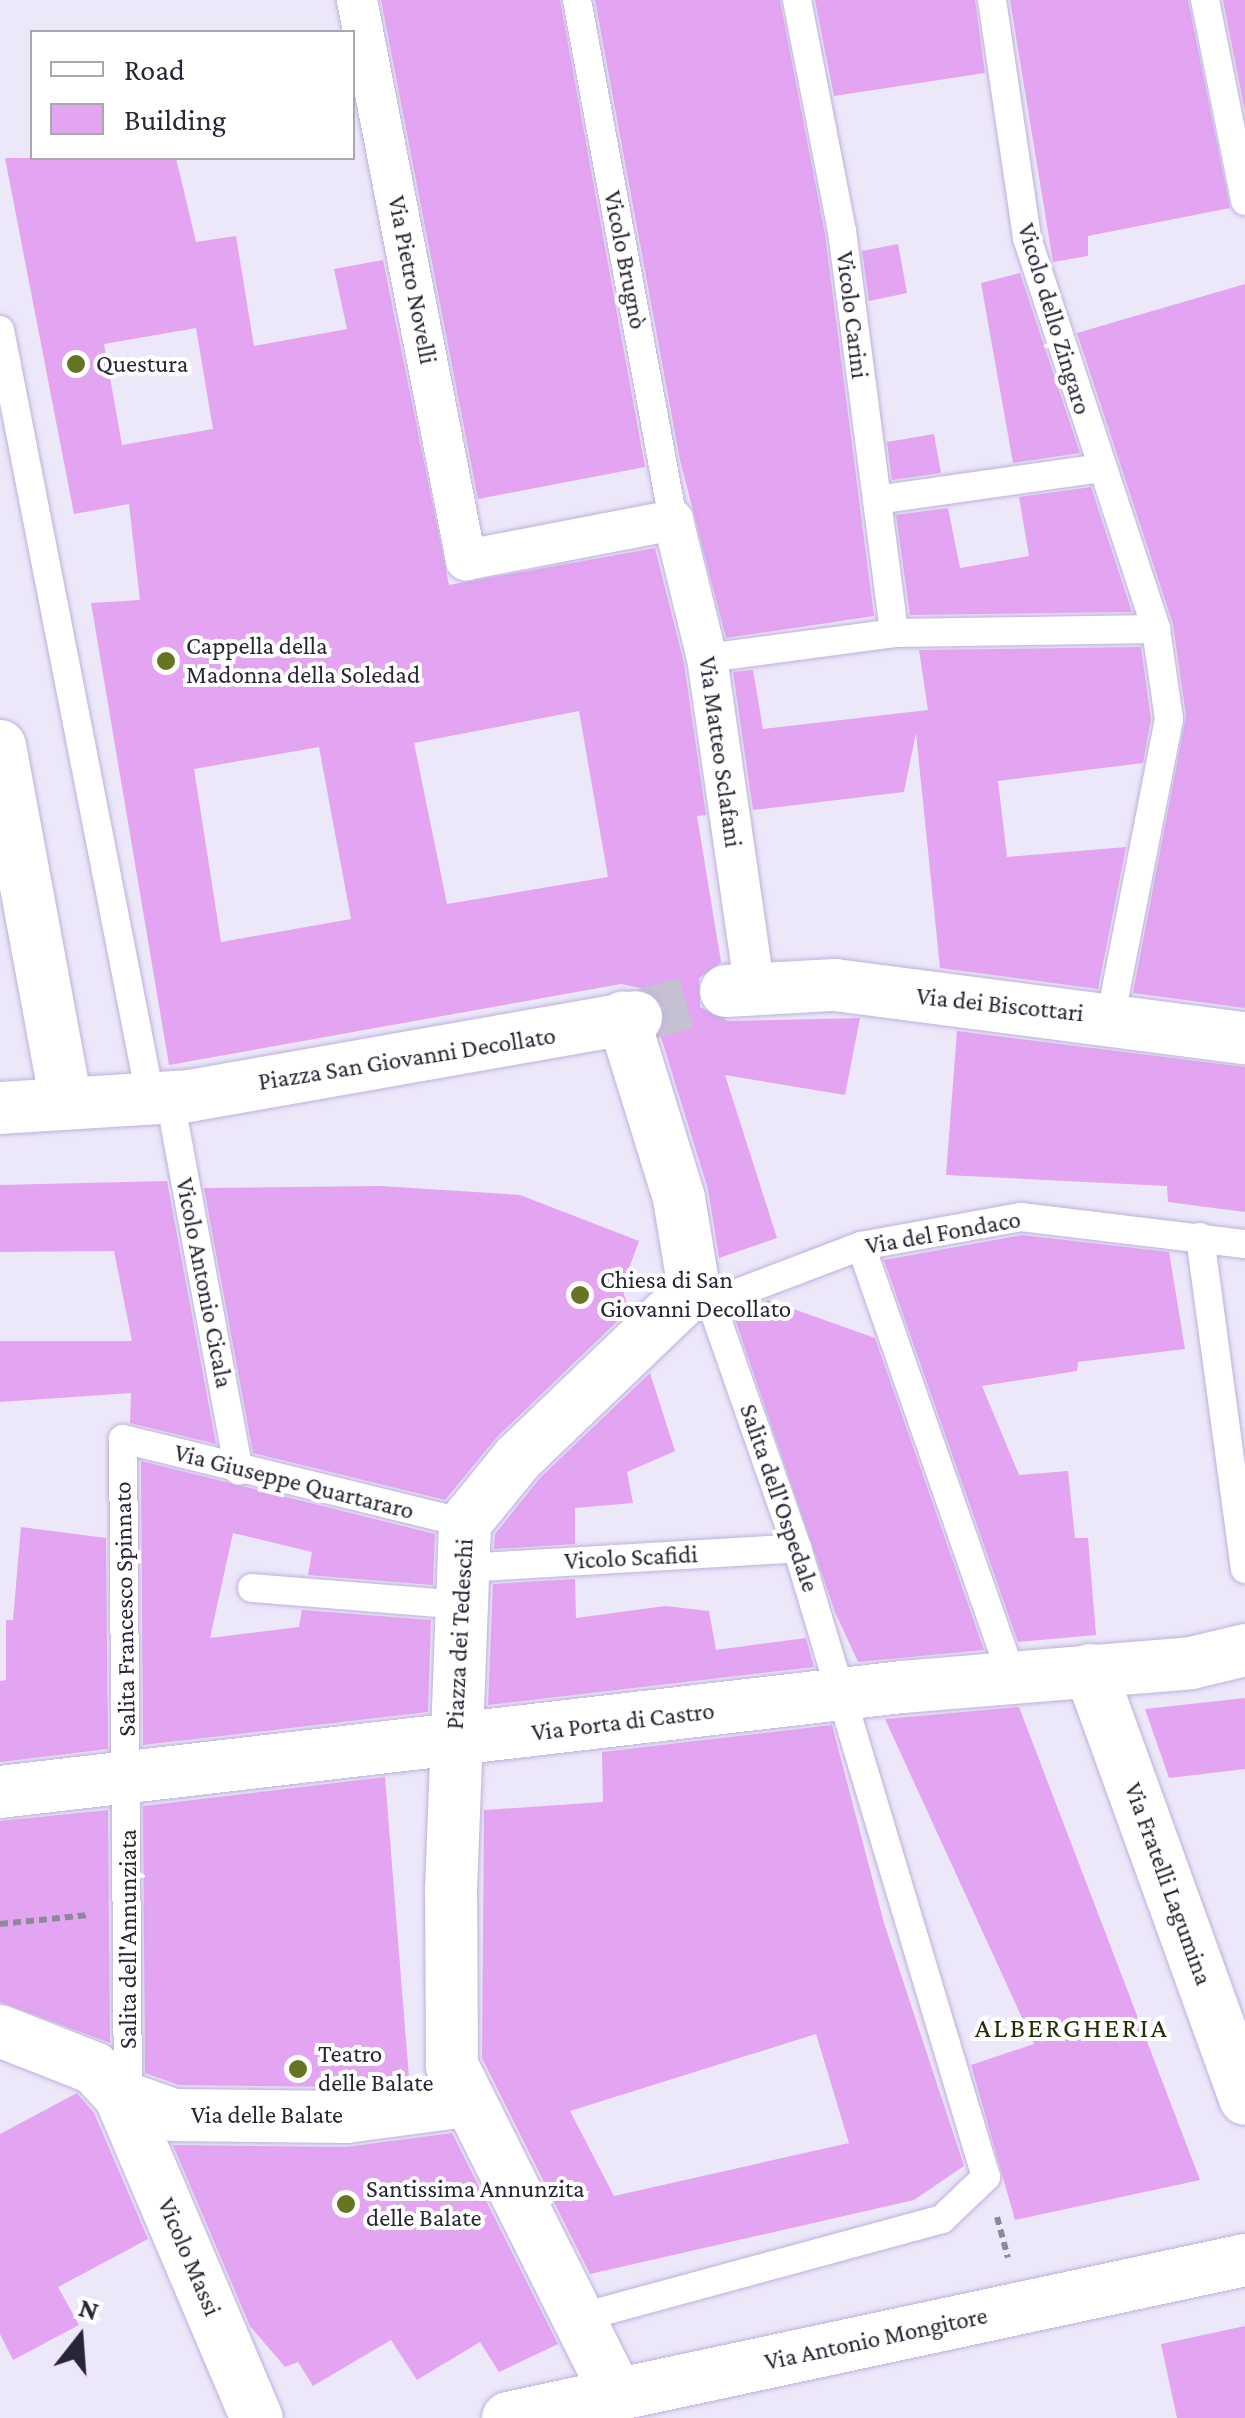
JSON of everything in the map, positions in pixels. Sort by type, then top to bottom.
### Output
[{"type":"street","name":"Via Pietro Novelli","points":[[358,0],[466,560],[674,520]]},
{"type":"street","name":"Via Matteo Sclafani","points":[[674,520],[708,658],[740,988]]},
{"type":"street","points":[[0,746],[66,1103]]},
{"type":"street","name":"Via dei Biscottari","points":[[740,988],[835,984],[1110,1016],[1245,1038]]},
{"type":"street","name":"Piazza San Giovanni Decollato","points":[[0,1108],[169,1095],[600,1027],[629,1017],[702,1296]]},
{"type":"street","name":"Piazza dei Tedeschi","points":[[466,2101],[452,2065],[454,1743],[465,1565],[518,1458],[702,1296]]},
{"type":"street","name":"Via Porta di Castro","points":[[0,1792],[454,1743],[843,1694],[1190,1663],[1245,1650]]},
{"type":"street","name":"Via Fratelli Lagumina","points":[[1090,1670],[1245,2099]]},
{"type":"street","name":"Via delle Balate","points":[[0,2031],[94,2068],[124,2098],[174,2115],[346,2117],[466,2101]]},
{"type":"street","name":"Vicolo Massi","points":[[124,2098],[257,2418]]},
{"type":"street","points":[[466,2101],[578,2318],[641,2400]]},
{"type":"street","name":"Via Antonio Mongitore","points":[[508,2418],[641,2400],[1021,2308],[1245,2260]]},
{"type":"lane","name":"Vicolo Brugnò","points":[[576,0],[674,520]]},
{"type":"lane","name":"Vicolo Carini","points":[[797,0],[842,231],[894,633]]},
{"type":"lane","name":"Vicolo dello Zingaro","points":[[992,0],[1027,238],[1156,629],[1169,719],[1110,1016]]},
{"type":"lane","points":[[1205,0],[1243,202]]},
{"type":"lane","name":"Vicolo Antonio Cicala","points":[[0,330],[169,1095],[239,1471]]},
{"type":"lane","points":[[876,500],[1101,468]]},
{"type":"lane","points":[[708,658],[894,633],[1156,629]]},
{"type":"lane","name":"Via del Fondaco","points":[[702,1296],[861,1246],[1021,1217],[1245,1244]]},
{"type":"lane","points":[[1192,1235],[1245,1569]]},
{"type":"lane","points":[[861,1246],[1012,1678]]},
{"type":"lane","name":"Salita dell'Ospedale","points":[[702,1296],[797,1548],[986,2177]]},
{"type":"lane","name":"Via Giuseppe Quartararo","points":[[123,1439],[239,1471],[465,1565]]},
{"type":"lane","name":"Salita Francesco Spinnato","points":[[123,1439],[128,1779]]},
{"type":"lane","name":"Vicolo Scafidi","points":[[465,1565],[797,1548]]},
{"type":"lane","points":[[252,1588],[465,1565]]},
{"type":"lane","name":"Salita dell'Annunziata","points":[[124,2098],[130,1911],[128,1779]]},
{"type":"lane","points":[[578,2318],[942,2219],[986,2177]]},
{"type":"path","points":[[0,1924],[130,1911]]},
{"type":"path","points":[[986,2177],[1021,2308]]},
{"type":"building","points":[[381,0],[560,0],[645,467],[478,499]]},
{"type":"building","points":[[595,0],[780,0],[825,234],[874,616],[726,638],[680,460]]},
{"type":"building","points":[[815,0],[975,0],[985,73],[834,96]]},
{"type":"building","points":[[1010,0],[1188,0],[1230,208],[1088,236],[1088,256],[1053,262]]},
{"type":"building","points":[[1223,0],[1245,0],[1245,111]]},
{"type":"building","points":[[5,158],[176,160],[196,242],[236,236],[254,346],[347,329],[334,269],[383,260],[449,585],[655,548],[684,663],[706,815],[697,816],[721,962],[699,978],[700,1007],[728,1021],[860,1018],[845,1095],[725,1075],[777,1238],[719,1258],[708,1189],[660,1034],[665,1011],[645,989],[621,984],[169,1065],[91,603],[140,600],[129,504],[74,514]],"holes":[[[196,328],[213,429],[122,445],[104,344]],[[579,711],[608,877],[447,904],[414,743]],[[319,747],[351,919],[221,942],[194,769]]]},
{"type":"building","points":[[898,244],[907,293],[869,301],[862,251]]},
{"type":"building","points":[[1020,273],[1080,453],[1013,463],[981,283]]},
{"type":"building","points":[[1245,284],[1245,1008],[1133,993],[1186,716],[1173,624],[1077,333]]},
{"type":"building","points":[[934,434],[941,473],[892,480],[887,442]]},
{"type":"building","points":[[1091,487],[1132,612],[910,615],[896,515],[948,508],[960,568],[1029,556],[1019,497]]},
{"type":"building","points":[[1141,647],[1151,719],[1143,763],[998,781],[1007,857],[1126,847],[1098,989],[940,968],[916,733],[904,792],[753,810],[733,672],[753,670],[763,729],[928,710],[919,650]]},
{"type":"building","points":[[957,1031],[1245,1067],[1245,1212],[1168,1202],[1167,1186],[946,1175]]},
{"type":"building","points":[[167,1181],[216,1444],[130,1423],[131,1393],[0,1402],[0,1341],[132,1341],[114,1251],[0,1252],[0,1185]]},
{"type":"building","points":[[380,1186],[520,1195],[639,1241],[622,1288],[629,1310],[497,1437],[445,1500],[253,1453],[204,1188]]},
{"type":"building","points":[[1022,1235],[1169,1252],[1185,1349],[1078,1362],[1077,1371],[982,1386],[1019,1475],[1068,1471],[1075,1538],[1088,1538],[1096,1635],[1018,1642],[884,1260]]},
{"type":"building","points":[[768,1300],[875,1338],[984,1650],[858,1662],[835,1612],[733,1313]]},
{"type":"building","points":[[650,1373],[675,1451],[627,1472],[633,1503],[575,1508],[575,1544],[494,1549],[495,1534],[540,1478]]},
{"type":"building","points":[[141,1461],[435,1534],[433,1585],[308,1575],[312,1552],[233,1533],[210,1638],[299,1627],[302,1610],[431,1620],[428,1712],[143,1745]]},
{"type":"building","points":[[21,1527],[106,1538],[108,1749],[0,1762],[0,1681],[6,1680],[6,1620],[13,1620]]},
{"type":"building","points":[[575,1579],[576,1618],[665,1606],[709,1611],[716,1650],[806,1638],[814,1667],[488,1705],[493,1584]]},
{"type":"building","points":[[1245,1698],[1245,1769],[1169,1778],[1145,1709]]},
{"type":"building","points":[[1019,1707],[1200,2180],[1015,2220],[971,2065],[1034,2044],[885,1719]]},
{"type":"building","points":[[832,1725],[884,1923],[964,2166],[914,2200],[590,2274],[482,2058],[484,1810],[603,1802],[602,1752]],"holes":[[[816,2034],[849,2143],[614,2196],[570,2111]]]},
{"type":"building","points":[[385,1777],[409,2078],[344,2087],[179,2085],[145,2073],[143,1806]]},
{"type":"building","points":[[108,1810],[110,2043],[0,2002],[0,1821]]},
{"type":"building","points":[[77,2093],[94,2113],[148,2239],[58,2287],[79,2325],[13,2360],[0,2334],[0,2134]]},
{"type":"building","points":[[452,2133],[558,2344],[499,2372],[480,2342],[417,2380],[391,2340],[313,2386],[298,2362],[285,2367],[250,2326],[173,2145],[346,2147]]},
{"type":"building","points":[[1245,2326],[1245,2418],[1177,2418],[1161,2344]]},
{"type":"tunnel","points":[[636,1017],[726,991]]},
{"type":"place","name":"Questura","points":[[76,364]]},
{"type":"place","name":"Cappella della Madonna della Soledad","points":[[166,661]]},
{"type":"place","name":"Chiesa di San Giovanni Decollato","points":[[580,1295]]},
{"type":"place","name":"Teatro delle Balate","points":[[298,2069]]},
{"type":"place","name":"Santissima Annunzita delle Balate","points":[[346,2204]]},
{"type":"district","name":"ALBERGHERIA","points":[[1072,2028]]}]
